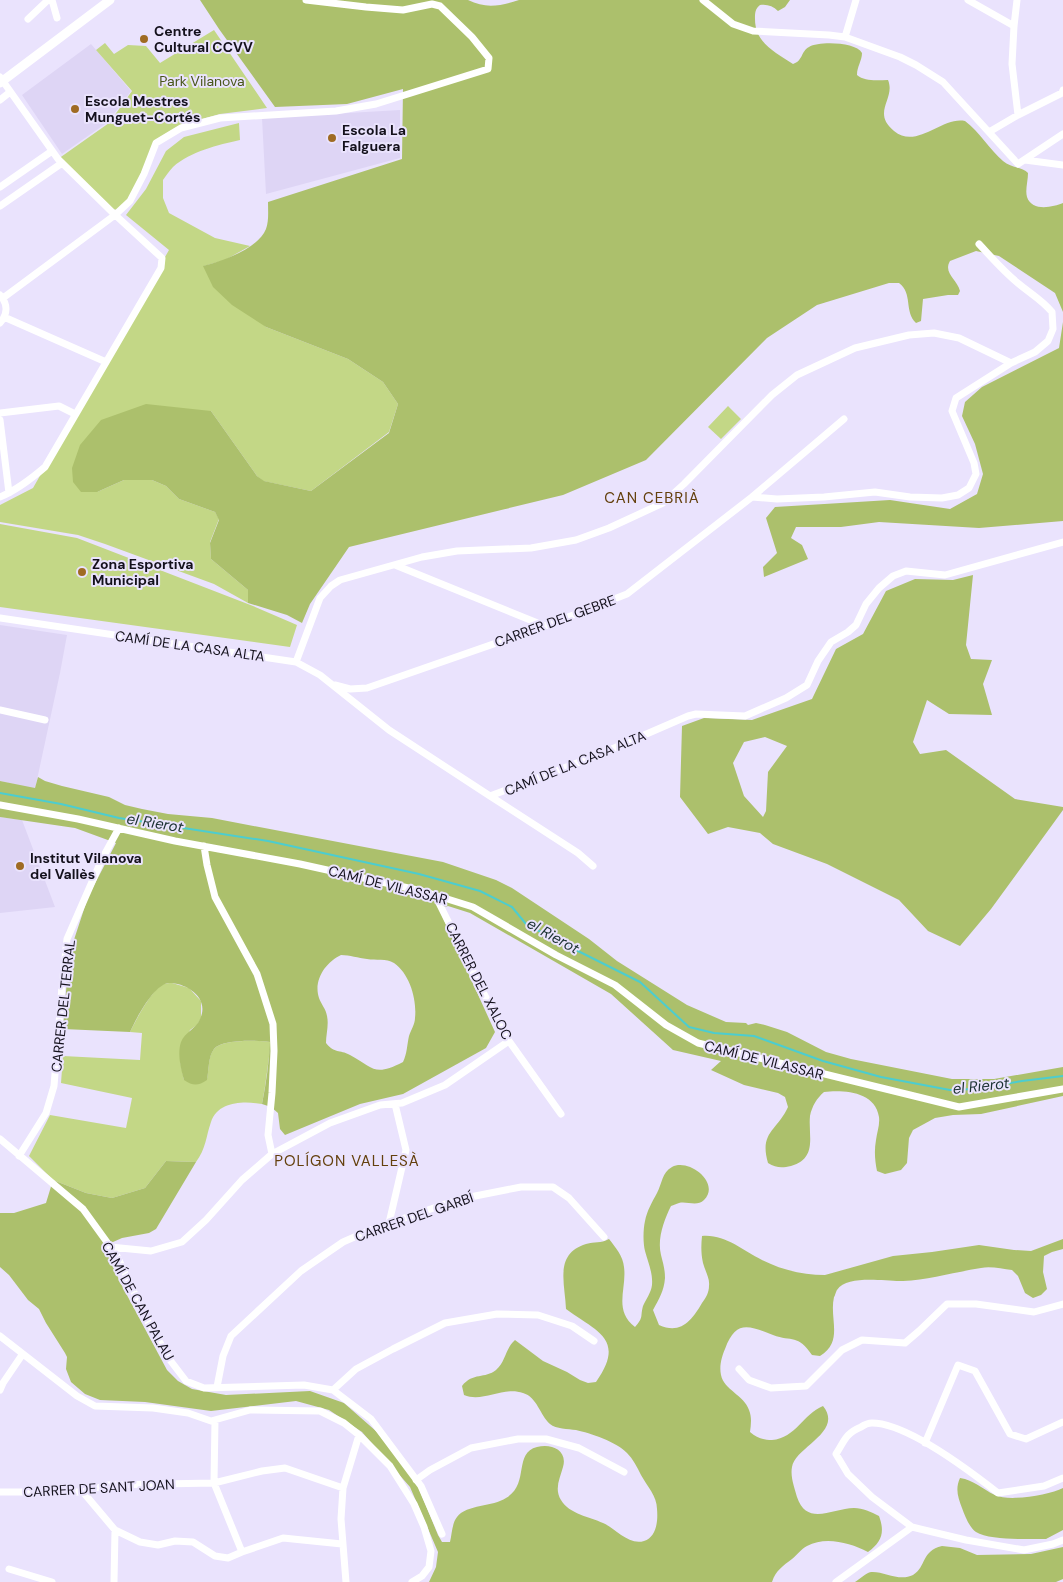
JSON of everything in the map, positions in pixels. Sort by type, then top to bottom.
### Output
[{"type":"street","points":[[28,19],[48,0]]},
{"type":"street","points":[[52,0],[57,18]]},
{"type":"street","points":[[0,497],[32,479],[45,467],[161,268],[162,258],[62,163],[1,81],[110,0]]},
{"type":"street","points":[[106,362],[2,320],[6,311],[6,304],[1,296],[115,215],[130,201],[144,174],[156,143],[181,128],[220,118],[336,111],[376,104],[488,69],[489,58],[472,37],[440,6],[432,4],[402,10],[306,0]]},
{"type":"street","points":[[703,0],[733,24],[753,31],[845,37],[900,57],[916,65],[943,82],[1018,164],[1063,134]]},
{"type":"street","points":[[845,37],[856,0]]},
{"type":"street","points":[[968,0],[1014,26]]},
{"type":"street","points":[[1017,0],[1012,64],[1018,115]]},
{"type":"street","points":[[989,132],[1062,93],[1063,90]]},
{"type":"street","points":[[0,100],[10,92]]},
{"type":"street","points":[[0,187],[52,150]]},
{"type":"street","points":[[1025,160],[1063,165]]},
{"type":"street","points":[[0,206],[62,163]]},
{"type":"street","points":[[752,497],[777,499],[875,492],[910,497],[942,498],[958,495],[968,488],[976,474],[974,463],[952,411],[956,398],[1034,352],[1048,341],[1053,328],[1052,312],[1041,300],[1000,267],[979,244]]},
{"type":"street","points":[[296,662],[320,598],[331,586],[340,580],[422,557],[457,552],[540,547],[576,540],[609,528],[663,503],[772,395],[796,375],[855,348],[909,335],[934,333],[959,338],[1011,364]]},
{"type":"street","points":[[0,413],[59,406],[75,414]]},
{"type":"street","name":"CARRER DEL GEBRE","points":[[332,684],[350,689],[367,688],[545,626],[627,594],[752,497],[844,419]]},
{"type":"street","points":[[0,420],[9,493]]},
{"type":"street","name":"CAMÍ DE LA CASA ALTA","points":[[0,618],[296,662],[320,675],[389,730],[490,796],[598,754],[688,716],[696,714],[745,716],[786,698],[807,684],[818,661],[831,642],[856,625],[866,604],[879,588],[900,572],[945,575],[1063,542]]},
{"type":"street","points":[[395,565],[545,626]]},
{"type":"street","points":[[0,710],[45,720]]},
{"type":"street","points":[[490,796],[578,853],[592,866]]},
{"type":"street","name":"CAMÍ DE VILASSAR","points":[[0,805],[300,864],[435,894],[473,907],[556,955],[615,985],[666,1025],[698,1043],[959,1107],[1063,1089]]},
{"type":"street","name":"CARRER DEL TERRAL","points":[[19,1156],[46,1113],[54,1086],[67,939],[102,859],[120,828]]},
{"type":"street","points":[[204,846],[215,897],[257,974],[273,1024],[274,1051],[268,1135],[272,1154]]},
{"type":"street","name":"CARRER DEL XALOC","points":[[435,894],[504,1034],[561,1114]]},
{"type":"street","points":[[110,1247],[150,1251],[182,1242],[206,1220],[242,1180],[272,1154],[330,1123],[380,1105],[402,1103],[445,1084],[509,1041]]},
{"type":"street","points":[[389,1223],[406,1150],[395,1104]]},
{"type":"street","name":"CAMÍ DE CAN PALAU","points":[[0,1139],[82,1209],[117,1256],[148,1322],[170,1360],[186,1381],[204,1388],[304,1384],[333,1390],[371,1419],[421,1486],[442,1534]]},
{"type":"street","name":"CARRER DEL GARBÍ","points":[[217,1387],[223,1356],[231,1336],[301,1271],[343,1242],[389,1223],[460,1199],[521,1187],[553,1187],[570,1198],[604,1237]]},
{"type":"street","points":[[739,1369],[749,1380],[771,1388],[806,1386],[842,1350],[862,1340],[904,1343],[947,1304],[976,1304],[1034,1312],[1063,1304]]},
{"type":"street","points":[[333,1390],[356,1369],[445,1324],[497,1314],[538,1315],[572,1326],[594,1341]]},
{"type":"street","points":[[0,1336],[76,1396],[95,1406],[153,1408],[188,1413],[211,1421],[250,1410],[320,1410],[344,1423],[390,1466],[414,1504],[424,1527],[430,1551],[429,1567],[422,1576],[412,1582]]},
{"type":"street","points":[[0,1390],[2,1383],[22,1354]]},
{"type":"street","points":[[925,1443],[958,1364],[975,1371],[1010,1434],[1026,1439],[1063,1422]]},
{"type":"street","points":[[215,1420],[214,1483],[242,1552]]},
{"type":"street","points":[[1063,1478],[1044,1486],[998,1493],[966,1468],[898,1428],[870,1423],[849,1433],[836,1454],[848,1474],[872,1497],[912,1526],[966,1540],[1024,1550],[1063,1540]]},
{"type":"street","points":[[346,1582],[341,1519],[343,1488],[359,1435]]},
{"type":"street","points":[[416,1480],[430,1470],[471,1448],[518,1439],[546,1439],[579,1448],[624,1472]]},
{"type":"street","name":"CARRER DE SANT JOAN","points":[[0,1492],[83,1492],[107,1484],[214,1483],[262,1471],[285,1468],[343,1488]]},
{"type":"street","points":[[83,1492],[115,1530],[140,1542],[158,1545],[193,1542],[215,1556],[228,1558],[282,1538],[342,1544]]},
{"type":"street","points":[[836,1582],[912,1526]]},
{"type":"street","points":[[114,1582],[115,1530]]},
{"type":"street","points":[[9,1569],[52,1582]]},
{"type":"shaded area","name":"Escola Mestres Munguet-Cortés","points":[[91,44],[131,91],[108,122],[62,154],[22,95]]},
{"type":"shaded area","name":"Escola La Falguera","points":[[400,110],[400,158],[266,194],[262,118]]},
{"type":"shaded area","points":[[0,625],[67,635],[35,789],[0,781]]},
{"type":"shaded area","name":"Institut Vilanova del Vallès","points":[[0,817],[22,820],[55,907],[0,913]]},
{"type":"green space","points":[[200,0],[468,0],[481,5],[493,6],[519,0],[790,0],[785,7],[778,11],[767,5],[760,5],[756,11],[755,19],[758,34],[762,41],[773,51],[793,64],[799,61],[806,49],[814,45],[829,43],[858,49],[862,53],[857,75],[868,80],[888,80],[890,87],[884,118],[894,131],[903,136],[912,137],[947,123],[965,121],[1003,161],[1028,173],[1026,194],[1033,205],[1043,207],[1063,203],[1063,312],[1055,293],[999,256],[976,251],[950,261],[948,265],[949,273],[960,291],[958,295],[923,299],[921,321],[916,323],[910,314],[906,292],[899,283],[889,283],[817,305],[767,338],[646,460],[563,495],[349,547],[310,604],[302,623],[287,615],[248,603],[248,590],[211,559],[210,543],[219,520],[215,512],[179,499],[166,486],[152,480],[124,480],[97,492],[81,492],[73,482],[72,468],[80,445],[101,420],[146,404],[211,411],[257,476],[264,481],[311,491],[389,433],[398,404],[383,382],[348,359],[266,327],[232,305],[213,287],[203,266],[239,253],[255,243],[266,229],[268,202],[402,159],[403,89],[347,104],[275,107]]},
{"type":"green space","name":"Park Vilanova","points":[[214,30],[267,108],[220,114],[180,125],[157,139],[130,197],[117,210],[108,208],[58,159],[109,123],[132,91],[96,50],[105,43],[114,54],[128,45],[146,46],[160,63]]},
{"type":"green space","points":[[239,123],[240,140],[196,153],[180,161],[169,172],[163,180],[163,198],[169,213],[215,238],[250,246],[225,260],[204,266],[266,327],[348,359],[383,382],[398,404],[389,432],[311,491],[263,481],[257,476],[211,411],[97,492],[124,480],[152,480],[166,486],[179,499],[215,512],[219,519],[210,542],[211,559],[248,590],[248,603],[214,584],[78,535],[0,522],[0,505],[33,488],[169,250],[126,215],[146,189],[166,151],[184,137]]},
{"type":"green space","points":[[1063,322],[1063,521],[979,528],[879,522],[841,527],[796,527],[791,538],[802,545],[808,559],[764,577],[763,567],[777,553],[766,518],[775,507],[890,500],[950,509],[977,494],[983,474],[975,444],[962,416],[965,402],[982,387],[1059,348]]},
{"type":"green space","points":[[728,406],[741,419],[721,439],[708,427]]},
{"type":"green space","name":"Zona Esportiva Municipal","points":[[0,524],[77,538],[253,606],[297,625],[290,647],[0,607]]},
{"type":"green space","points":[[973,575],[966,645],[971,659],[992,660],[983,684],[992,715],[949,714],[927,700],[913,742],[920,754],[946,750],[1015,799],[1063,807],[1063,810],[991,909],[960,946],[928,931],[899,900],[827,864],[773,844],[760,833],[728,827],[708,834],[680,797],[682,726],[704,718],[752,720],[812,699],[836,649],[863,634],[886,591],[915,579],[953,580]],"holes":[[[765,737],[787,746],[768,772],[766,811],[763,817],[744,796],[733,763],[744,742]]]},
{"type":"green space","points":[[38,777],[62,786],[109,797],[125,805],[142,809],[168,814],[212,818],[443,862],[496,880],[512,888],[589,939],[617,961],[687,1005],[726,1022],[765,1025],[787,1032],[826,1052],[851,1059],[952,1079],[994,1079],[1063,1067],[1063,1096],[981,1114],[935,1118],[913,1130],[909,1138],[907,1163],[901,1170],[885,1174],[877,1171],[875,1148],[879,1117],[876,1108],[865,1097],[857,1094],[840,1091],[824,1092],[815,1102],[811,1112],[810,1146],[805,1158],[791,1166],[774,1166],[768,1163],[766,1153],[767,1138],[788,1107],[785,1097],[778,1093],[744,1085],[711,1070],[721,1061],[673,1050],[611,994],[470,913],[448,906],[439,909],[495,1032],[486,1048],[403,1094],[360,1104],[285,1135],[280,1129],[278,1113],[271,1107],[262,1104],[270,1042],[240,1041],[224,1043],[214,1049],[209,1064],[207,1080],[196,1084],[184,1080],[179,1056],[181,1042],[200,1019],[202,1005],[195,993],[183,986],[169,983],[157,989],[146,1003],[130,1032],[63,1029],[69,955],[88,897],[116,843],[75,828],[0,817],[0,781],[35,788]],"holes":[[[344,955],[370,960],[391,961],[400,968],[408,980],[415,1003],[414,1025],[409,1036],[403,1062],[393,1067],[380,1070],[375,1069],[350,1055],[332,1049],[326,1043],[328,1019],[319,998],[319,978],[330,962]]]},
{"type":"green space","points":[[172,983],[189,988],[201,1001],[201,1018],[197,1025],[190,1030],[180,1061],[184,1080],[207,1079],[211,1055],[218,1046],[241,1041],[271,1042],[262,1104],[232,1104],[219,1110],[214,1115],[204,1147],[196,1162],[166,1161],[145,1188],[112,1198],[86,1193],[53,1180],[29,1156],[50,1115],[126,1128],[132,1098],[61,1083],[63,1056],[140,1060],[142,1033],[130,1032],[155,991],[164,984]]},
{"type":"green space","points":[[166,1161],[196,1162],[156,1229],[149,1233],[122,1238],[104,1246],[121,1284],[167,1370],[178,1381],[192,1389],[226,1395],[310,1391],[344,1403],[377,1432],[417,1484],[442,1542],[450,1542],[454,1522],[461,1513],[501,1501],[513,1492],[518,1485],[525,1456],[530,1450],[542,1446],[553,1447],[561,1452],[563,1456],[564,1461],[558,1484],[558,1492],[561,1500],[569,1509],[608,1525],[622,1536],[633,1541],[644,1541],[652,1536],[656,1528],[657,1504],[633,1460],[623,1449],[596,1436],[553,1426],[532,1398],[523,1393],[508,1391],[471,1397],[464,1395],[462,1386],[470,1379],[492,1373],[496,1370],[515,1340],[543,1361],[580,1380],[588,1383],[596,1382],[605,1367],[608,1345],[604,1337],[596,1330],[566,1309],[563,1280],[565,1262],[576,1249],[586,1244],[609,1239],[619,1252],[623,1263],[622,1299],[624,1314],[635,1327],[641,1319],[643,1306],[652,1285],[651,1272],[644,1244],[645,1221],[664,1175],[672,1167],[679,1165],[694,1169],[701,1174],[709,1186],[708,1193],[701,1202],[679,1203],[671,1206],[664,1223],[660,1249],[665,1278],[661,1295],[653,1310],[659,1325],[667,1328],[680,1327],[690,1320],[708,1293],[708,1277],[702,1260],[702,1236],[726,1240],[777,1267],[817,1275],[825,1275],[893,1256],[979,1245],[1031,1251],[1063,1239],[1063,1249],[1044,1256],[1043,1272],[1047,1289],[1041,1295],[1033,1298],[1025,1293],[1018,1276],[1012,1270],[993,1267],[932,1278],[896,1281],[858,1280],[842,1285],[834,1297],[834,1337],[832,1344],[820,1356],[812,1355],[799,1341],[757,1329],[744,1327],[734,1333],[729,1339],[722,1358],[721,1375],[726,1385],[743,1400],[749,1410],[751,1415],[750,1432],[766,1440],[780,1438],[787,1435],[810,1414],[823,1406],[828,1415],[827,1424],[816,1439],[795,1460],[792,1467],[792,1479],[797,1497],[801,1506],[814,1514],[854,1508],[864,1509],[879,1516],[882,1527],[881,1536],[868,1552],[838,1542],[822,1541],[814,1543],[803,1549],[780,1569],[772,1582],[429,1582],[436,1567],[438,1552],[410,1487],[362,1432],[329,1410],[296,1401],[211,1411],[145,1402],[100,1400],[85,1394],[71,1382],[66,1369],[67,1357],[39,1309],[28,1300],[9,1275],[0,1267],[0,1213],[14,1213],[46,1203],[53,1180],[86,1193],[112,1198],[145,1188]]},
{"type":"green space","points":[[960,1478],[974,1483],[995,1495],[1010,1498],[1039,1495],[1063,1488],[1063,1530],[1046,1539],[997,1538],[981,1535],[971,1527],[959,1500],[957,1489]]},
{"type":"green space","points":[[942,1546],[960,1548],[977,1555],[1031,1554],[1063,1547],[1063,1579],[1056,1582],[855,1582],[871,1572],[897,1577],[913,1575],[931,1551]]},
{"type":"waterway","name":"el Rierot","points":[[0,793],[61,804],[119,818],[268,841],[419,874],[480,891],[512,907],[526,924],[640,982],[689,1027],[714,1033],[754,1036],[823,1061],[881,1077],[950,1090],[974,1089],[1063,1076]]},
{"type":"place","name":"Centre Cultural CCVV","points":[[144,39]]},
{"type":"place","name":"Escola Mestres Munguet-Cortés","points":[[75,109]]},
{"type":"place","name":"Escola La Falguera","points":[[332,138]]},
{"type":"place","name":"Zona Esportiva Municipal","points":[[82,572]]},
{"type":"place","name":"Institut Vilanova del Vallès","points":[[20,866]]},
{"type":"district","name":"CAN CEBRIÀ","points":[[652,498]]},
{"type":"district","name":"POLÍGON VALLESÀ","points":[[347,1161]]}]
